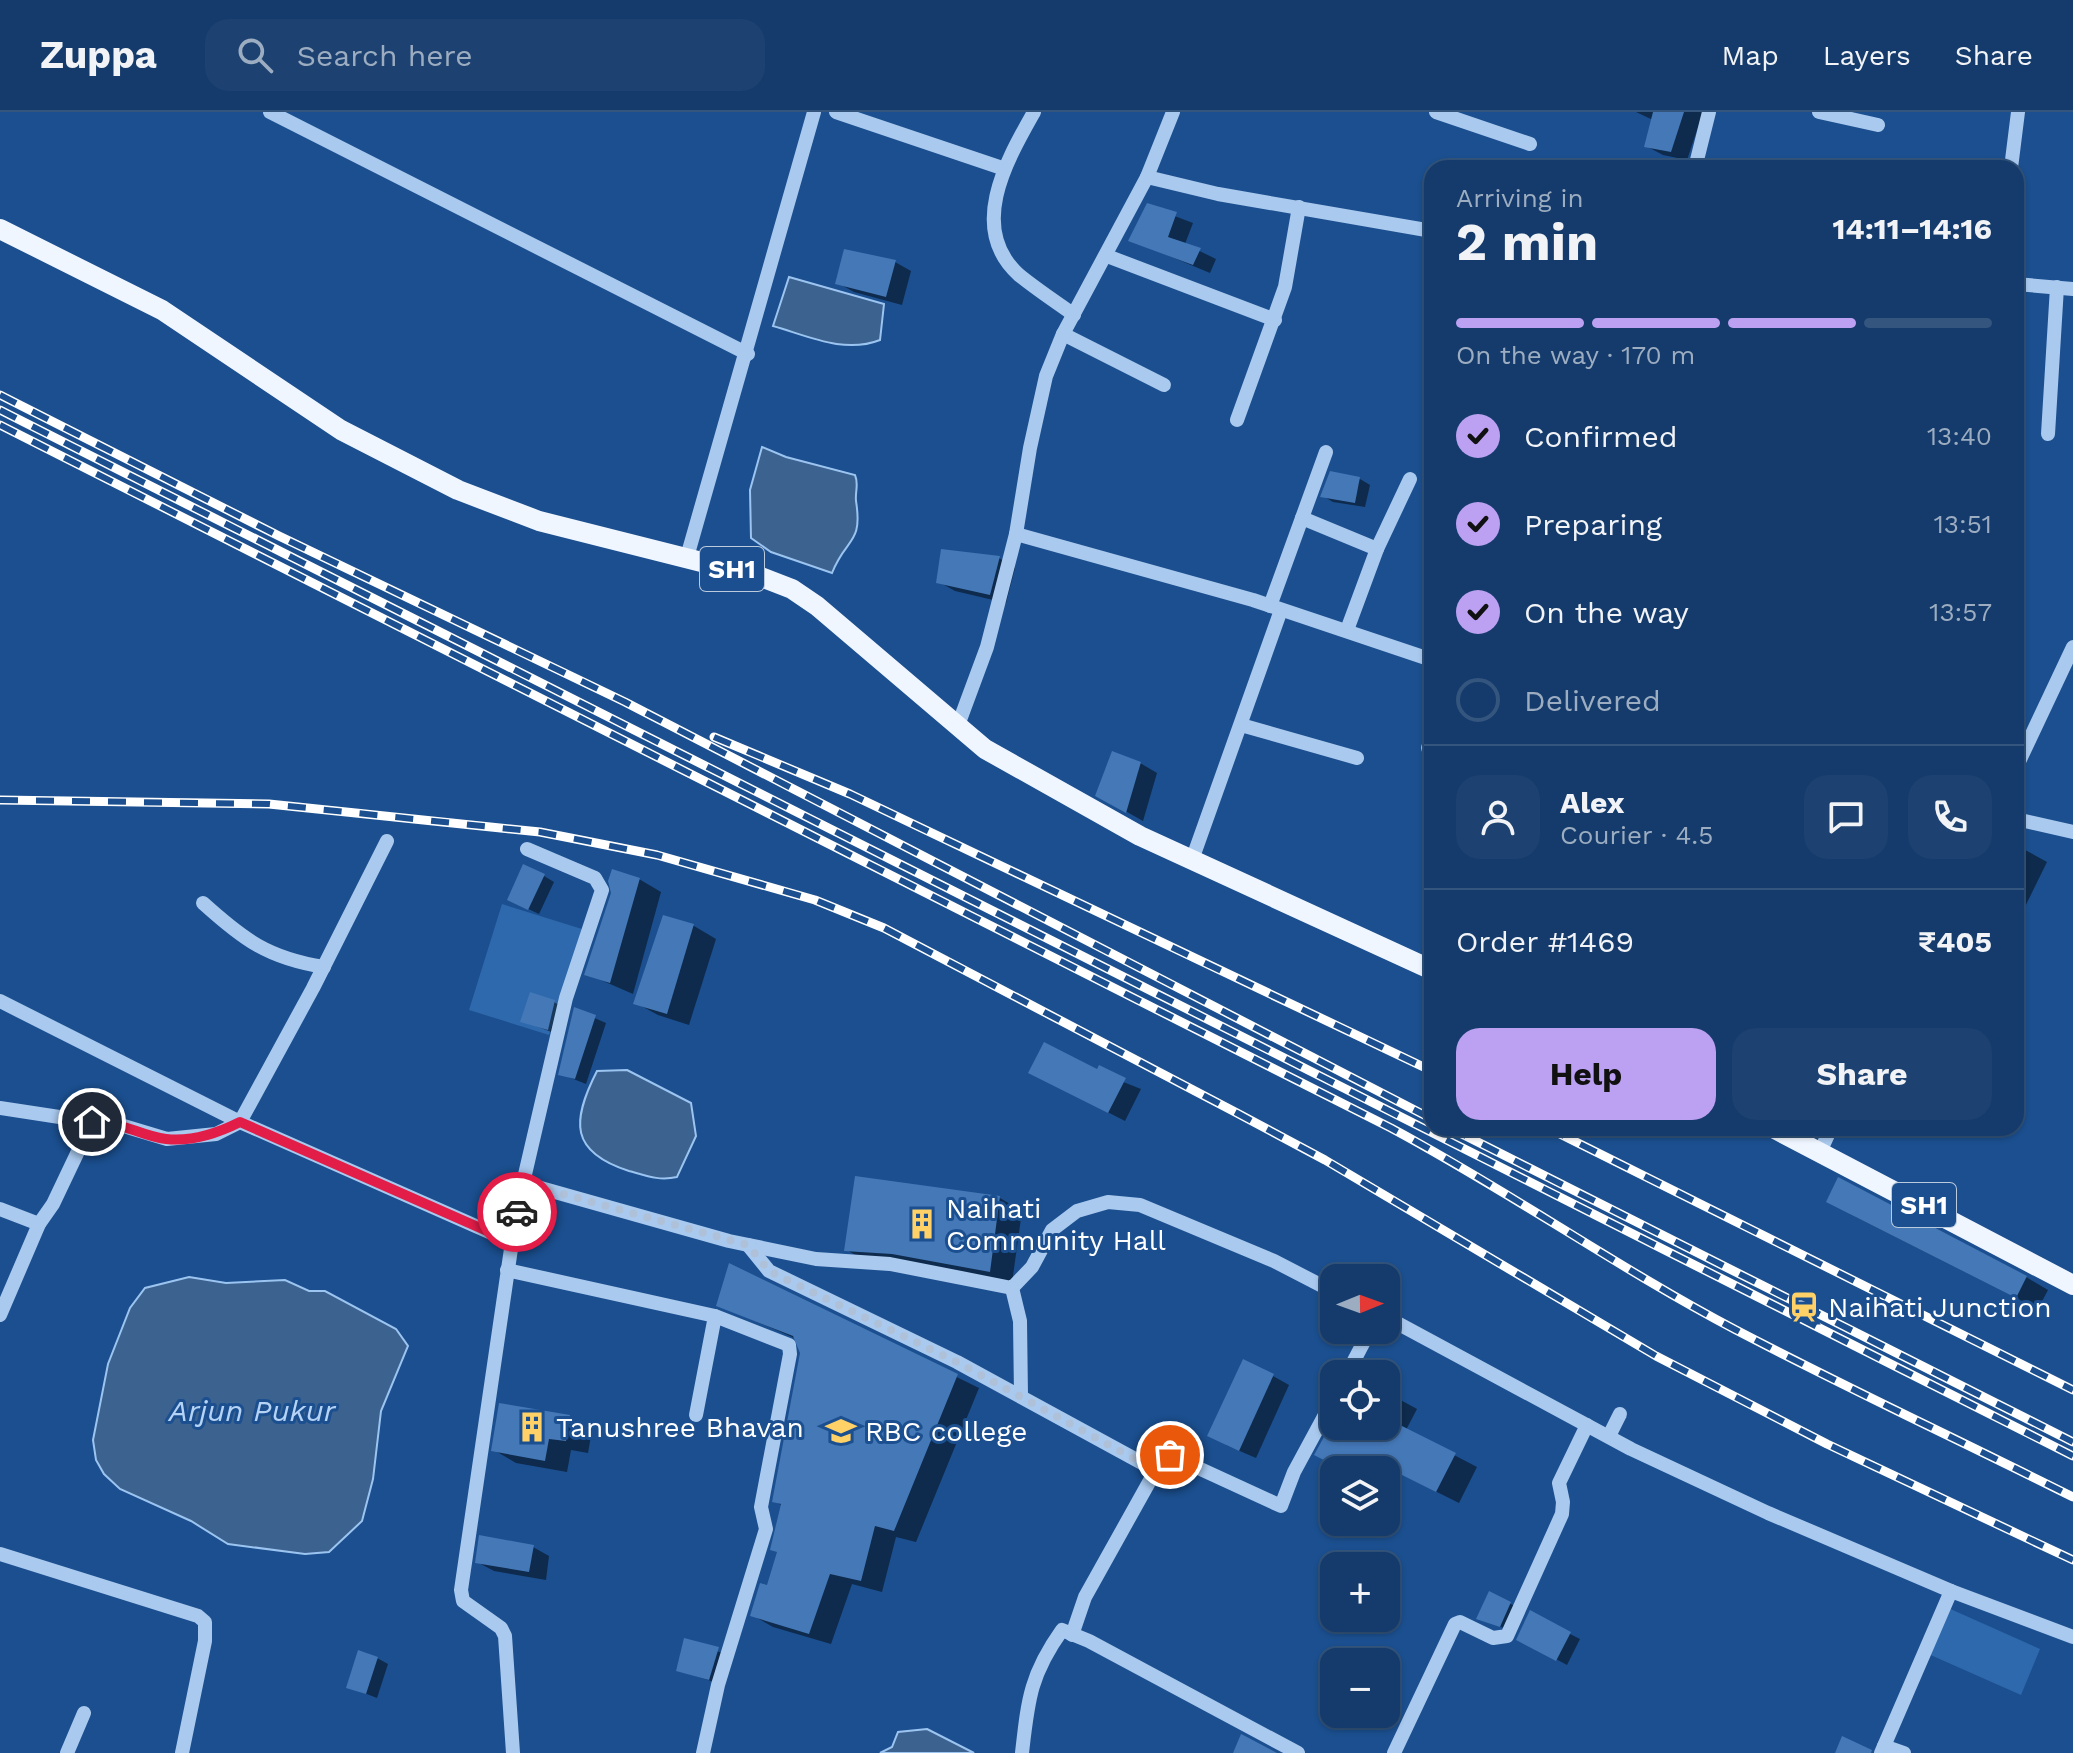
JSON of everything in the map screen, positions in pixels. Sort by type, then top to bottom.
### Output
[{"type":"main road","name":"SH1","points":[[0,229],[162,310],[341,430],[458,490],[539,521],[687,557],[761,577],[792,589],[817,606],[985,749],[1069,798],[1192,860],[1424,966]]},
{"type":"main road","name":"SH1","points":[[1789,1136],[2073,1285]]},
{"type":"street","points":[[270,112],[748,354]]},
{"type":"street","points":[[687,557],[748,354],[814,112]]},
{"type":"street","points":[[836,112],[1002,168]]},
{"type":"street","points":[[1034,112],[1002,168],[994,219],[1004,255],[1018,273],[1074,315]]},
{"type":"street","points":[[957,728],[987,647],[1016,534],[1037,411],[1063,334],[1147,177],[1173,112]]},
{"type":"street","points":[[1436,112],[1530,144]]},
{"type":"street","points":[[1697,160],[1709,112]]},
{"type":"street","points":[[1819,112],[1878,125]]},
{"type":"street","points":[[2012,160],[2018,112]]},
{"type":"street","points":[[1147,177],[1218,194],[1424,230]]},
{"type":"street","points":[[1237,420],[1275,320],[1290,269],[1299,207]]},
{"type":"street","points":[[1107,256],[1275,320]]},
{"type":"street","points":[[2024,285],[2073,289]]},
{"type":"street","points":[[2048,434],[2057,287]]},
{"type":"street","points":[[1063,334],[1164,385]]},
{"type":"street","points":[[1192,860],[1241,725],[1302,518],[1326,452]]},
{"type":"street","points":[[1347,630],[1377,549],[1410,479]]},
{"type":"street","points":[[1302,518],[1377,549]]},
{"type":"street","points":[[1016,534],[1147,568],[1424,657]]},
{"type":"street","points":[[2024,751],[2073,647]]},
{"type":"street","points":[[1241,725],[1357,758]]},
{"type":"street","points":[[2024,821],[2073,832]]},
{"type":"street","points":[[0,1108],[92,1122],[107,1121],[167,1139],[216,1134],[240,1122],[324,967],[387,841]]},
{"type":"street","points":[[513,1753],[505,1636],[501,1628],[463,1601],[461,1590],[507,1270],[523,1183],[566,998],[602,890],[597,879],[527,849]]},
{"type":"street","points":[[203,903],[243,938],[266,951],[289,961],[324,967]]},
{"type":"street","points":[[0,1001],[240,1122],[512,1242]]},
{"type":"street","points":[[0,1315],[39,1224],[53,1204],[92,1122]]},
{"type":"street","points":[[1820,1152],[1827,1136]]},
{"type":"street","points":[[523,1183],[748,1245],[816,1259],[890,1264],[1012,1288]]},
{"type":"street","points":[[1012,1288],[1032,1267],[1052,1230],[1077,1211],[1108,1202],[1140,1205],[1274,1261],[1320,1285]]},
{"type":"street","points":[[0,1209],[39,1224]]},
{"type":"street","points":[[748,1245],[769,1271],[957,1362],[1144,1464],[1170,1455],[1279,1512],[1294,1472],[1320,1424]]},
{"type":"street","points":[[507,1270],[715,1316],[789,1345],[790,1354],[761,1507],[766,1529],[726,1655],[703,1753]]},
{"type":"street","points":[[1012,1288],[1020,1321],[1021,1396]]},
{"type":"street","points":[[696,1415],[715,1316]]},
{"type":"street","points":[[1400,1325],[1587,1425],[1768,1513],[1951,1591],[2073,1637]]},
{"type":"street","points":[[1609,1436],[1620,1414]]},
{"type":"street","points":[[1394,1753],[1455,1624],[1460,1622],[1493,1638],[1507,1636],[1562,1514],[1559,1483],[1587,1425]]},
{"type":"street","points":[[1072,1635],[1085,1597],[1162,1459]]},
{"type":"street","points":[[0,1554],[198,1616],[205,1622],[205,1641],[182,1753]]},
{"type":"street","points":[[1904,1753],[1883,1749],[1951,1591]]},
{"type":"street","points":[[1022,1753],[1027,1701],[1039,1661],[1062,1630],[1298,1753]]},
{"type":"street","points":[[67,1753],[84,1713]]},
{"type":"shaded area","points":[[502,904],[582,929],[549,1035],[469,1010]]},
{"type":"shaded area","points":[[1946,1607],[2040,1649],[2021,1695],[1926,1653]]},
{"type":"water","points":[[789,277],[884,304],[880,340],[867,344],[840,344],[773,326]]},
{"type":"water","points":[[762,447],[786,457],[855,475],[857,526],[832,573],[771,552],[751,538],[750,490]]},
{"type":"water","points":[[627,1070],[691,1103],[696,1136],[677,1177],[659,1178],[629,1171],[595,1155],[586,1144],[580,1120],[588,1089],[597,1071]]},
{"type":"water","name":"Arjun Pukur","points":[[189,1277],[226,1283],[285,1280],[309,1291],[325,1291],[396,1329],[408,1346],[381,1411],[373,1479],[362,1521],[329,1552],[305,1554],[228,1544],[191,1521],[120,1489],[104,1474],[96,1460],[93,1440],[108,1364],[130,1308],[145,1288]]},
{"type":"water","points":[[927,1729],[974,1753],[880,1753],[892,1747],[898,1732]]},
{"type":"building","points":[[1653,112],[1684,112],[1671,152],[1644,147]]},
{"type":"building","points":[[1147,203],[1177,212],[1168,237],[1201,248],[1193,265],[1128,241]]},
{"type":"building","points":[[844,249],[896,260],[886,297],[835,284]]},
{"type":"building","points":[[1330,471],[1360,477],[1355,503],[1320,497]]},
{"type":"building","points":[[941,549],[1000,556],[990,595],[936,583]]},
{"type":"building","points":[[1112,751],[1141,762],[1126,813],[1095,796]]},
{"type":"building","points":[[523,864],[545,874],[528,910],[507,900]]},
{"type":"building","points":[[612,869],[640,878],[610,983],[584,975],[611,893],[608,881]]},
{"type":"building","points":[[663,915],[694,924],[667,1014],[633,1004]]},
{"type":"building","points":[[530,992],[555,1000],[548,1030],[520,1022]]},
{"type":"building","points":[[574,1007],[596,1015],[575,1079],[558,1075]]},
{"type":"building","points":[[1044,1042],[1097,1069],[1099,1065],[1126,1078],[1108,1113],[1028,1073]]},
{"type":"building","name":"Naihati Community Hall","points":[[855,1176],[1000,1196],[990,1272],[892,1254],[844,1251]]},
{"type":"building","points":[[1838,1177],[2027,1276],[2016,1298],[1826,1202]]},
{"type":"building","points":[[729,1263],[958,1374],[894,1531],[875,1526],[861,1581],[830,1574],[809,1634],[750,1616],[760,1583],[767,1585],[777,1552],[770,1550],[781,1504],[772,1502],[800,1353],[793,1336],[716,1306]]},
{"type":"building","points":[[1243,1359],[1274,1374],[1239,1451],[1207,1436]]},
{"type":"building","name":"Tanushree Bhavan","points":[[499,1403],[570,1415],[566,1441],[549,1439],[545,1461],[491,1451]]},
{"type":"building","points":[[1400,1425],[1456,1453],[1436,1492],[1400,1474],[1400,1456],[1320,1458],[1314,1455],[1322,1440],[1400,1440]]},
{"type":"building","points":[[479,1535],[534,1545],[529,1572],[475,1563]]},
{"type":"building","points":[[1489,1591],[1511,1602],[1500,1627],[1476,1619]]},
{"type":"building","points":[[1530,1610],[1571,1632],[1556,1661],[1516,1640]]},
{"type":"building","points":[[684,1638],[719,1647],[709,1680],[676,1671]]},
{"type":"building","points":[[358,1650],[378,1657],[366,1694],[346,1688]]},
{"type":"building","points":[[1241,1734],[1245,1736],[1277,1753],[1233,1753]]},
{"type":"building","points":[[1842,1736],[1872,1750],[1871,1753],[1835,1753]]},
{"type":"railway","points":[[0,395],[279,536],[625,702],[1424,1115]]},
{"type":"railway","points":[[0,410],[1424,1129]]},
{"type":"railway","points":[[0,425],[1391,1128],[1736,1330],[2073,1497]]},
{"type":"railway","points":[[714,737],[850,794],[1424,1067]]},
{"type":"railway","points":[[0,800],[269,804],[540,832],[657,855],[815,900],[884,928],[1325,1160],[1656,1356],[1827,1444],[2073,1560]]},
{"type":"railway","points":[[1439,1136],[2073,1456]]},
{"type":"railway","points":[[1466,1136],[2073,1442]]},
{"type":"railway","points":[[1564,1136],[2073,1390]]},
{"type":"way so far","points":[[517,1212],[523,1183],[748,1245],[769,1271],[957,1362],[1108,1447],[1144,1464],[1170,1455]]},
{"type":"place","name":"Naihati Community Hall","points":[[922,1224]]},
{"type":"place","name":"Naihati Junction","points":[[1804,1307]]},
{"type":"place","name":"Tanushree Bhavan","points":[[532,1427]]},
{"type":"place","name":"RBC college","points":[[841,1431]]},
{"type":"route","points":[[92,1122],[107,1121],[167,1139],[216,1134],[240,1122],[512,1242],[517,1212]]}]
